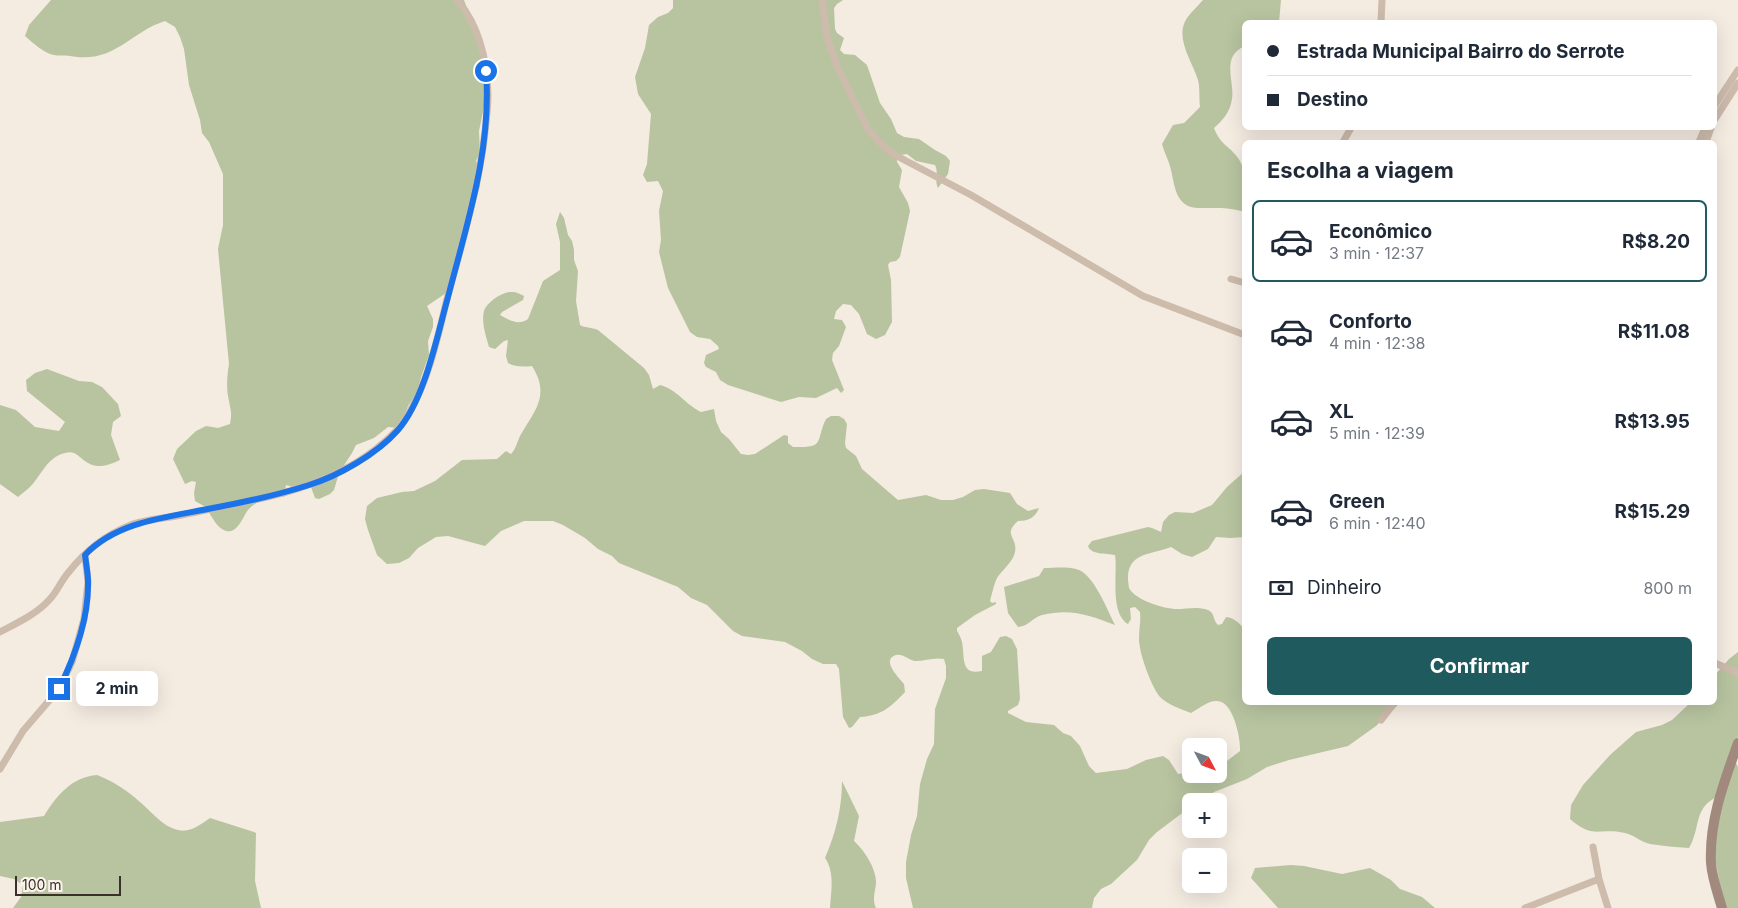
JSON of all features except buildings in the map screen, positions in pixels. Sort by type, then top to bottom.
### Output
[{"type":"main road","points":[[1722,908],[1711,864],[1714,830],[1717,804],[1738,743]]},
{"type":"street","points":[[0,632],[24,620],[49,600],[67,574],[95,544],[135,524],[235,504],[310,485],[344,470],[375,450],[398,430],[423,384],[434,350],[473,204],[487,120],[487,79],[481,45],[465,8],[457,0]]},
{"type":"street","points":[[822,0],[827,37],[837,66],[867,128],[893,154],[972,195],[1143,296],[1242,334]]},
{"type":"street","points":[[1381,20],[1382,0]]},
{"type":"street","points":[[1717,102],[1738,70]]},
{"type":"street","points":[[1717,116],[1738,83]]},
{"type":"street","points":[[1231,279],[1242,282]]},
{"type":"street","points":[[0,769],[23,731],[59,689],[72,662],[85,610],[88,582],[85,555]]},
{"type":"street","points":[[1717,664],[1738,673]]},
{"type":"street","points":[[1381,720],[1393,705]]},
{"type":"street","points":[[1593,847],[1608,908]]},
{"type":"street","points":[[1524,908],[1600,879]]},
{"type":"green space","points":[[51,0],[464,0],[491,74],[479,131],[480,152],[476,161],[481,174],[480,186],[449,291],[427,306],[433,319],[433,327],[428,341],[429,355],[417,393],[408,406],[400,428],[388,427],[374,438],[356,445],[339,473],[334,490],[330,494],[319,499],[315,498],[311,487],[296,488],[286,485],[284,497],[274,497],[260,501],[248,510],[234,530],[226,531],[216,524],[205,507],[195,501],[196,482],[192,481],[185,484],[173,459],[177,449],[196,431],[206,426],[218,428],[230,424],[231,420],[227,387],[229,364],[218,249],[223,225],[223,174],[209,142],[202,133],[189,85],[184,49],[175,27],[165,21],[152,26],[110,52],[99,56],[54,55],[35,45],[25,36],[29,25]]},
{"type":"green space","points":[[673,0],[843,0],[834,8],[835,29],[844,38],[840,50],[844,54],[855,55],[867,65],[880,103],[891,119],[897,133],[904,137],[919,139],[946,156],[950,161],[948,174],[938,188],[935,165],[916,161],[907,154],[901,155],[897,159],[902,170],[899,187],[908,203],[910,211],[900,257],[888,265],[891,280],[892,322],[885,335],[876,339],[867,334],[859,314],[851,305],[843,304],[836,311],[834,319],[842,320],[846,327],[839,346],[833,353],[832,360],[844,390],[841,393],[837,388],[816,398],[799,397],[781,402],[728,385],[720,380],[716,372],[706,367],[704,363],[706,355],[719,349],[718,346],[710,339],[697,337],[690,332],[668,288],[659,252],[661,240],[659,211],[663,191],[658,181],[647,182],[643,175],[647,164],[651,114],[638,94],[635,77],[645,48],[649,25],[673,8]]},
{"type":"green space","points":[[1203,0],[1281,0],[1279,20],[1242,20],[1242,48],[1233,56],[1230,70],[1232,99],[1230,108],[1214,128],[1219,138],[1235,154],[1242,166],[1242,211],[1226,208],[1192,207],[1185,204],[1177,194],[1162,144],[1173,125],[1184,123],[1200,107],[1198,80],[1183,41],[1183,25]]},
{"type":"green space","points":[[560,212],[572,241],[574,260],[578,271],[576,301],[580,325],[598,330],[644,368],[649,375],[653,389],[660,385],[666,387],[701,412],[714,409],[716,421],[721,432],[741,454],[755,454],[784,435],[788,436],[788,443],[793,447],[815,445],[818,442],[826,419],[831,416],[839,416],[847,424],[846,448],[856,456],[862,469],[898,500],[926,495],[941,500],[953,500],[975,490],[984,489],[1010,493],[1017,504],[1028,511],[1039,508],[1033,517],[1028,520],[1018,521],[1011,530],[1015,552],[995,583],[990,601],[992,603],[996,602],[996,604],[975,615],[957,628],[957,631],[962,642],[965,664],[970,671],[975,672],[982,671],[982,656],[991,652],[1000,637],[1006,636],[1012,639],[1017,649],[1020,699],[1018,705],[1008,711],[1008,713],[1026,722],[1054,725],[1063,733],[1071,736],[1080,746],[1089,766],[1096,773],[1127,769],[1146,760],[1163,756],[1169,760],[1178,774],[1182,773],[1182,783],[1228,782],[1228,760],[1240,751],[1235,721],[1227,706],[1222,702],[1210,702],[1191,713],[1171,705],[1160,697],[1149,678],[1143,661],[1139,639],[1140,612],[1135,607],[1130,608],[1131,619],[1128,624],[1118,611],[1116,602],[1115,555],[1092,551],[1088,546],[1092,541],[1148,527],[1161,532],[1163,522],[1169,515],[1175,512],[1193,513],[1212,505],[1227,487],[1242,474],[1242,537],[1216,537],[1208,549],[1192,557],[1182,554],[1171,547],[1142,556],[1131,564],[1128,580],[1129,588],[1143,600],[1158,606],[1171,609],[1196,608],[1208,610],[1212,613],[1218,625],[1222,624],[1226,617],[1242,627],[1242,705],[1398,705],[1376,726],[1348,746],[1267,767],[1247,779],[1213,793],[1182,793],[1182,813],[1149,840],[1137,860],[1111,884],[1101,889],[1094,898],[1092,908],[913,908],[906,878],[906,862],[917,816],[920,784],[927,759],[934,744],[935,709],[946,678],[944,659],[915,661],[898,655],[892,657],[890,665],[904,684],[905,692],[885,710],[874,715],[860,717],[849,728],[843,717],[839,669],[836,664],[823,664],[785,642],[742,636],[733,631],[707,605],[691,598],[678,587],[619,563],[585,538],[553,521],[524,521],[501,531],[485,546],[448,536],[436,537],[418,548],[409,558],[399,563],[387,564],[377,555],[365,519],[367,506],[377,498],[414,491],[435,481],[462,460],[497,459],[506,451],[511,454],[514,450],[538,403],[540,386],[538,377],[532,366],[519,366],[508,363],[506,356],[508,340],[495,349],[489,347],[483,324],[483,315],[488,304],[496,298],[505,293],[514,292],[524,296],[523,300],[500,315],[517,322],[528,319],[543,281],[560,270],[560,242],[556,224]]},
{"type":"green space","points":[[47,369],[79,381],[92,382],[102,387],[118,404],[121,416],[113,422],[111,435],[120,460],[98,466],[86,462],[70,452],[59,455],[48,463],[32,485],[18,497],[0,484],[0,405],[16,410],[35,427],[59,431],[65,422],[27,391],[26,380],[35,373]]},
{"type":"green space","points":[[1044,568],[1071,568],[1085,574],[1095,587],[1115,625],[1080,614],[1062,612],[1042,615],[1018,627],[1008,613],[1004,587],[1039,576]]},
{"type":"green space","points":[[1738,652],[1738,735],[1735,761],[1738,767],[1738,908],[1724,908],[1713,846],[1717,797],[1704,807],[1689,848],[1650,844],[1625,833],[1591,831],[1570,819],[1571,805],[1583,785],[1610,755],[1636,732],[1662,725],[1672,720],[1688,705],[1717,705],[1717,673]]},
{"type":"green space","points":[[97,775],[125,790],[167,826],[182,831],[199,826],[210,818],[256,833],[255,881],[261,908],[13,908],[21,897],[23,885],[14,879],[0,876],[0,822],[44,816],[66,788],[80,779]]},
{"type":"green space","points":[[842,781],[859,816],[854,841],[866,855],[876,878],[874,899],[876,908],[830,908],[831,875],[825,858],[838,820]]},
{"type":"green space","points":[[1291,865],[1342,874],[1370,868],[1391,880],[1400,889],[1422,897],[1435,908],[1278,908],[1251,878],[1255,868]]},
{"type":"route","points":[[59,689],[72,662],[84,619],[88,582],[85,555],[95,544],[135,524],[235,504],[310,485],[344,470],[375,450],[398,430],[423,384],[473,204],[487,120],[488,95],[486,71]]}]
